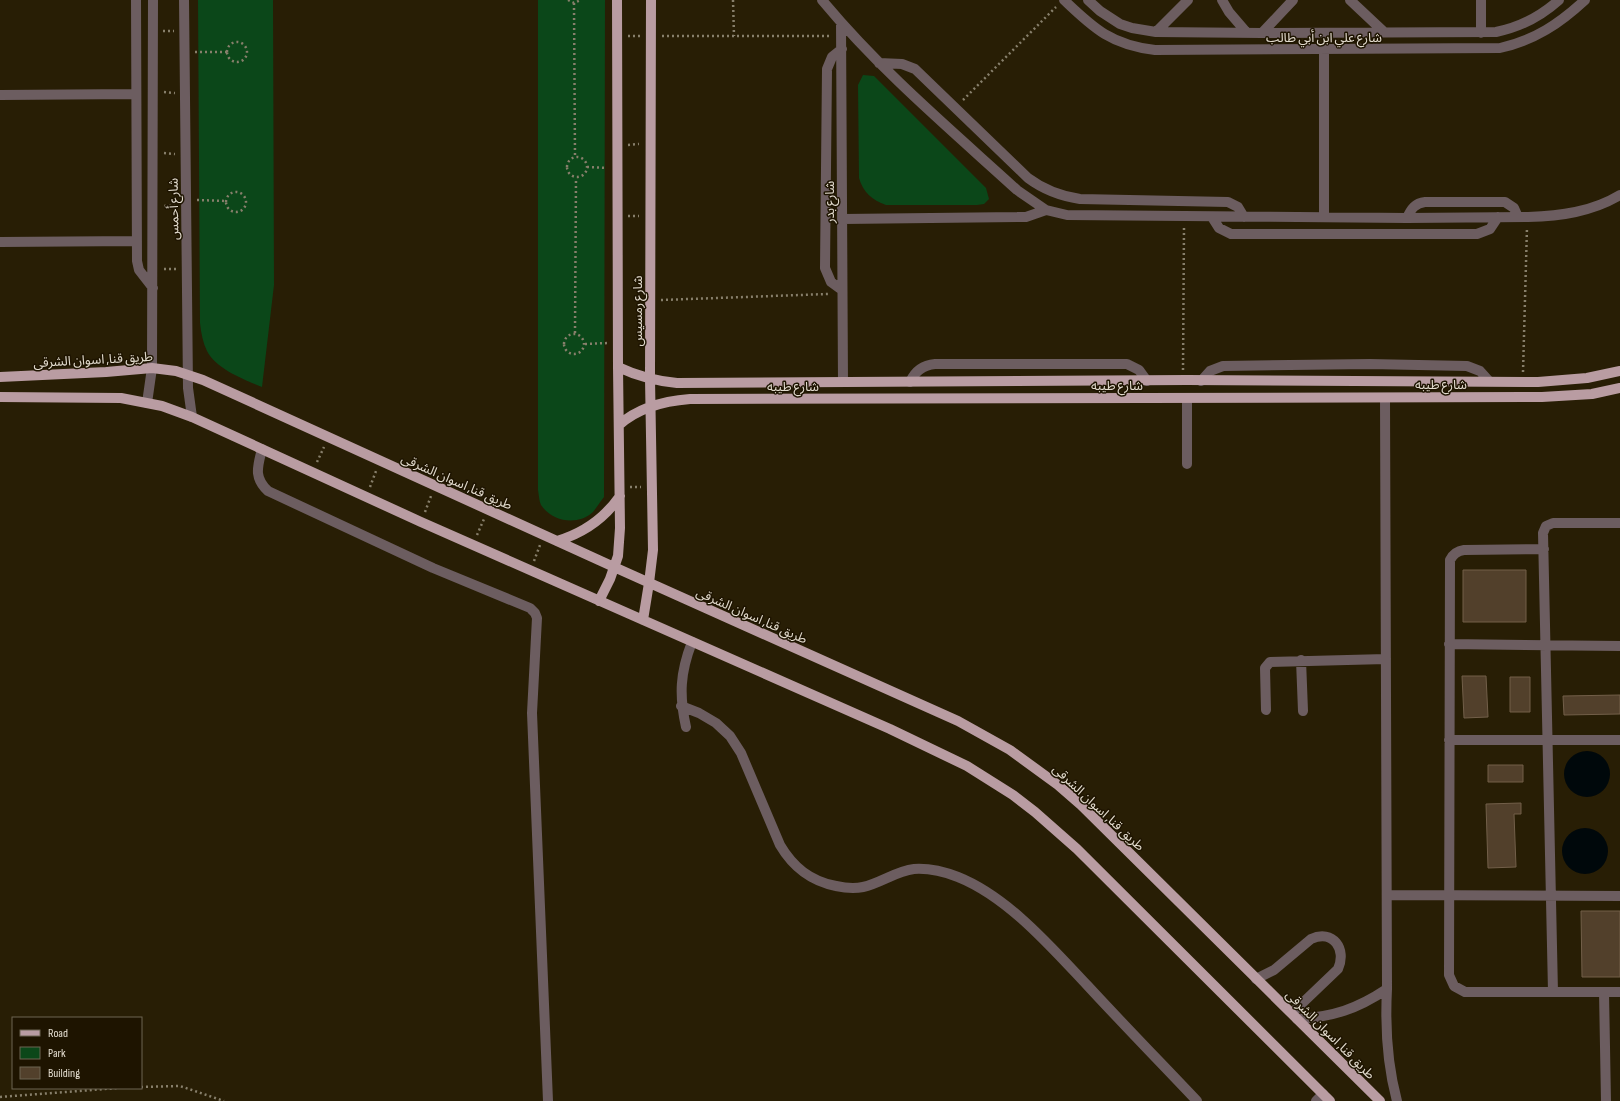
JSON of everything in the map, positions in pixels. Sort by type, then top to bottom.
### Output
[{"type":"main road","name":"شارع رمسيس","points":[[599,601],[614,567],[619,542],[618,0]]},
{"type":"main road","name":"شارع رمسيس","points":[[643,620],[653,550],[650,406],[651,0]]},
{"type":"main road","name":"شارع طيبه","points":[[618,367],[650,379],[677,383],[1185,380],[1563,381],[1620,371]]},
{"type":"main road","name":"طريق قنا, اسوان الشرقى","points":[[0,377],[106,372],[152,368],[188,374],[329,436],[649,583],[958,721],[1010,750],[1081,804],[1380,1101]]},
{"type":"main road","points":[[1185,380],[1187,398]]},
{"type":"main road","name":"شارع طيبه","points":[[619,425],[634,414],[650,406],[664,402],[690,399],[1549,397],[1592,394],[1620,388]]},
{"type":"main road","points":[[0,397],[108,397],[147,402],[192,417],[421,522],[967,766],[1013,795],[1078,849],[1323,1099]]},
{"type":"main road","points":[[557,541],[582,532],[593,525],[612,507],[620,492]]},
{"type":"street","points":[[136,0],[137,260],[139,270],[153,288]]},
{"type":"street","name":"شارع أحمس","points":[[147,402],[152,368],[153,0]]},
{"type":"street","name":"شارع أحمس","points":[[184,0],[188,374],[189,403],[192,417]]},
{"type":"street","points":[[822,0],[841,22],[906,89],[1017,190],[1036,204],[1051,211],[1079,216],[1407,218],[1523,217],[1562,215],[1578,212],[1605,203],[1620,195]]},
{"type":"street","name":"شارع علي ابن أبي طالب","points":[[1088,0],[1100,11],[1120,24],[1144,31],[1247,33],[1481,33],[1511,29],[1528,22],[1544,13],[1559,0]]},
{"type":"street","points":[[1156,32],[1188,0]]},
{"type":"street","points":[[1222,0],[1229,12],[1247,33]]},
{"type":"street","points":[[1262,33],[1293,0]]},
{"type":"street","points":[[1350,0],[1384,32]]},
{"type":"street","points":[[1481,0],[1481,33]]},
{"type":"street","name":"شارع علي ابن أبي طالب","points":[[1061,3],[1114,40],[1141,48],[1163,50],[1324,50],[1500,48],[1534,38],[1564,18],[1585,0]]},
{"type":"street","name":"شارع بدر","points":[[841,22],[843,382]]},
{"type":"street","points":[[842,49],[832,57],[827,69],[825,268],[831,282],[842,292]]},
{"type":"street","points":[[1324,50],[1324,217]]},
{"type":"street","points":[[880,63],[902,64],[915,69],[1028,178],[1049,191],[1080,199],[1228,202],[1238,207],[1244,217]]},
{"type":"street","points":[[0,95],[136,94]]},
{"type":"street","points":[[843,219],[1026,217],[1051,211],[1060,195]]},
{"type":"street","points":[[1407,218],[1417,204],[1425,202],[1505,202],[1523,217]]},
{"type":"street","points":[[1212,217],[1216,225],[1227,233],[1477,234],[1490,228],[1498,217]]},
{"type":"street","points":[[0,242],[137,241]]},
{"type":"street","points":[[910,382],[915,372],[929,364],[1126,364],[1139,370],[1147,381]]},
{"type":"street","points":[[1201,381],[1210,371],[1223,366],[1370,364],[1467,366],[1480,371],[1489,381]]},
{"type":"street","points":[[1187,398],[1187,464]]},
{"type":"street","points":[[1385,398],[1386,1017],[1390,1072],[1397,1101]]},
{"type":"street","points":[[262,448],[257,471],[263,486],[268,491],[433,568],[530,608],[535,613],[537,618],[532,713],[548,1101]]},
{"type":"street","points":[[1553,992],[1544,529],[1550,524],[1620,523]]},
{"type":"street","points":[[1544,549],[1464,550],[1458,551],[1450,560],[1449,975],[1454,986],[1465,992],[1620,992]]},
{"type":"street","points":[[686,727],[681,706],[682,673],[692,642]]},
{"type":"street","points":[[1449,644],[1620,646]]},
{"type":"street","points":[[1266,710],[1265,672],[1267,664],[1274,661],[1386,659]]},
{"type":"street","points":[[1302,660],[1303,711]]},
{"type":"street","points":[[681,706],[699,713],[716,723],[730,736],[741,752],[780,845],[788,858],[798,869],[811,878],[826,884],[852,888],[862,887],[903,871],[914,869],[942,872],[974,884],[1007,908],[1042,938],[1197,1101]]},
{"type":"street","points":[[1449,740],[1620,740]]},
{"type":"street","points":[[1387,894],[1620,896]]},
{"type":"street","points":[[1256,979],[1274,970],[1311,939],[1318,936],[1328,937],[1336,942],[1342,955],[1342,960],[1338,968],[1294,1016]]},
{"type":"street","points":[[1294,1016],[1317,1018],[1348,1010],[1371,1000],[1387,989]]},
{"type":"street","points":[[1604,992],[1606,1101]]},
{"type":"path","points":[[568,0],[574,3],[581,0]]},
{"type":"path","points":[[733,0],[734,36]]},
{"type":"path","points":[[574,3],[575,157]]},
{"type":"path","points":[[956,108],[1061,3]]},
{"type":"path","points":[[153,31],[184,30]]},
{"type":"path","points":[[618,36],[841,36]]},
{"type":"path","points":[[234,42],[243,44],[247,52],[243,60],[239,62],[231,60],[227,52],[230,44],[234,42]]},
{"type":"path","points":[[185,52],[227,52]]},
{"type":"path","points":[[153,92],[185,93]]},
{"type":"path","points":[[618,145],[651,143]]},
{"type":"path","points":[[153,153],[185,154]]},
{"type":"path","points":[[576,178],[569,174],[567,170],[568,162],[575,157],[584,159],[588,167]]},
{"type":"path","points":[[588,167],[618,168]]},
{"type":"path","points":[[576,178],[584,175],[588,167]]},
{"type":"path","points":[[575,333],[576,178]]},
{"type":"path","points":[[240,193],[243,195],[246,203],[242,211],[238,212],[229,210],[226,201],[231,194],[240,193]]},
{"type":"path","points":[[153,206],[226,201]]},
{"type":"path","points":[[618,216],[651,216]]},
{"type":"path","points":[[1184,217],[1185,380]]},
{"type":"path","points":[[1523,217],[1523,381]]},
{"type":"path","points":[[153,268],[187,270]]},
{"type":"path","points":[[650,300],[842,292]]},
{"type":"path","points":[[575,333],[582,337],[585,344],[584,348],[578,353],[569,353],[564,347],[565,339],[567,336],[575,333]]},
{"type":"path","points":[[585,344],[618,343]]},
{"type":"path","points":[[312,472],[329,436]]},
{"type":"path","points":[[366,496],[380,460]]},
{"type":"path","points":[[421,522],[435,485]]},
{"type":"path","points":[[620,492],[651,487]]},
{"type":"path","points":[[473,545],[488,509]]},
{"type":"path","points":[[531,570],[544,534]]},
{"type":"path","points":[[142,1087],[180,1086],[224,1101]]},
{"type":"path","points":[[0,1097],[105,1089]]},
{"type":"green space","points":[[198,0],[273,0],[274,285],[262,387],[232,373],[217,363],[207,351],[201,330]]},
{"type":"green space","points":[[538,0],[605,0],[604,497],[593,512],[580,519],[573,520],[558,518],[546,511],[540,503],[538,490]]},
{"type":"green space","points":[[863,75],[874,76],[986,188],[989,199],[984,204],[886,205],[876,201],[869,195],[859,178],[858,85]]},
{"type":"shaded area","points":[[1582,751],[1592,751],[1600,755],[1606,761],[1610,769],[1610,779],[1606,787],[1600,793],[1592,797],[1582,797],[1574,793],[1568,787],[1564,779],[1564,769],[1568,761],[1574,755]]},
{"type":"shaded area","points":[[1580,828],[1590,828],[1598,832],[1604,838],[1608,846],[1608,856],[1604,864],[1598,870],[1590,874],[1580,874],[1572,870],[1566,864],[1562,856],[1562,846],[1566,838],[1572,832]]},
{"type":"building","points":[[1463,570],[1526,570],[1526,622],[1463,622]]},
{"type":"building","points":[[1462,676],[1486,676],[1488,717],[1464,718]]},
{"type":"building","points":[[1510,677],[1530,677],[1530,712],[1510,712]]},
{"type":"building","points":[[1620,695],[1620,714],[1564,715],[1563,696]]},
{"type":"building","points":[[1488,765],[1523,765],[1523,782],[1488,782]]},
{"type":"building","points":[[1521,803],[1521,814],[1514,814],[1516,867],[1488,868],[1486,804]]},
{"type":"building","points":[[1581,911],[1620,911],[1620,977],[1582,977]]}]
